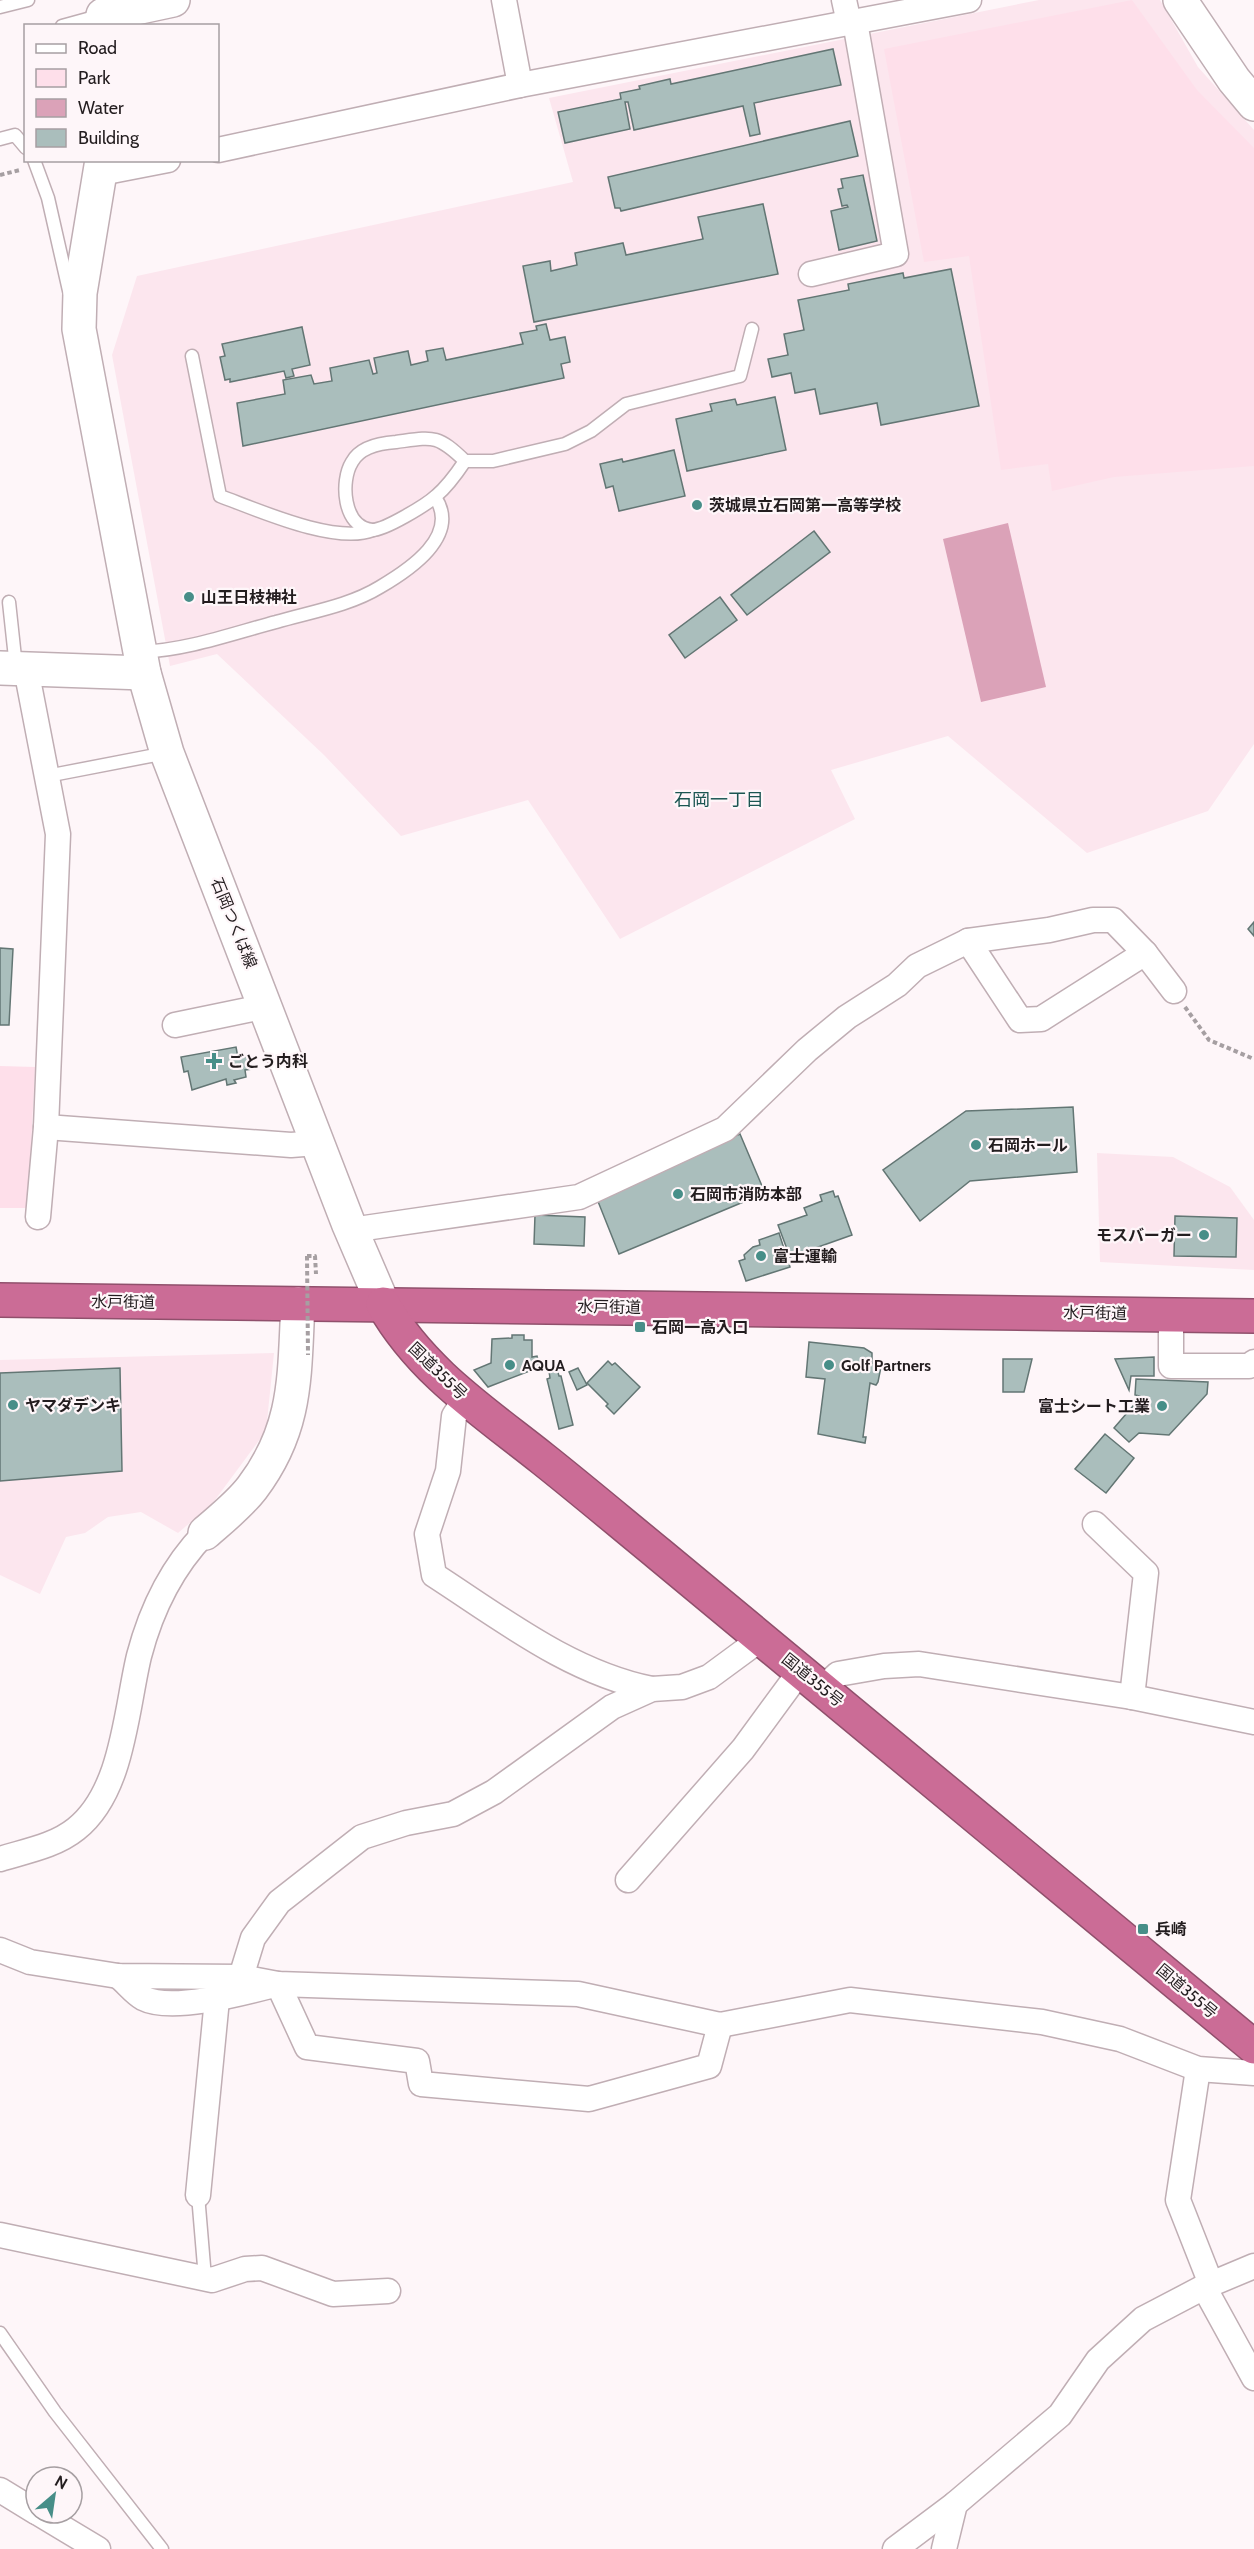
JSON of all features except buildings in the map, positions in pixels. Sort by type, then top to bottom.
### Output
[{"type":"highway","name":"水戸街道","points":[[0,1300],[1254,1316]]},
{"type":"highway","name":"国道355号","points":[[383,1304],[399,1331],[414,1350],[465,1399],[542,1458],[812,1679],[1254,2047]]},
{"type":"street","points":[[102,13],[173,0]]},
{"type":"street","points":[[504,0],[520,85]]},
{"type":"street","points":[[219,150],[849,15],[969,0]]},
{"type":"street","points":[[1180,0],[1234,80],[1254,104]]},
{"type":"street","points":[[811,274],[896,254],[849,15]]},
{"type":"street","points":[[102,167],[149,162]]},
{"type":"street","name":"石岡つくば線","points":[[102,167],[78,322],[142,663],[167,753],[267,1006],[351,1230],[383,1304]]},
{"type":"street","points":[[38,1217],[46,1127],[58,834],[46,776],[14,668],[142,663]]},
{"type":"street","points":[[351,1230],[579,1197],[725,1129],[807,1050],[847,1017],[897,985],[917,966],[968,941],[1049,930],[1093,920],[1113,920],[1145,953],[1174,991]]},
{"type":"street","points":[[968,941],[1020,1020],[1041,1019],[1145,953]]},
{"type":"street","points":[[175,1025],[267,1006]]},
{"type":"street","points":[[46,1127],[291,1145],[317,1143]]},
{"type":"street","points":[[0,1859],[57,1840],[75,1830],[96,1807],[113,1769],[126,1723],[140,1655],[155,1610],[184,1555],[251,1489],[284,1431],[294,1391],[297,1304]]},
{"type":"street","points":[[1171,1314],[1171,1366],[1249,1366],[1254,1362]]},
{"type":"street","points":[[465,1399],[454,1416],[448,1471],[427,1534],[434,1575],[564,1658],[634,1685],[652,1689],[682,1687],[709,1677],[762,1638]]},
{"type":"street","points":[[1095,1524],[1146,1573],[1132,1697]]},
{"type":"street","points":[[628,1880],[743,1749],[812,1679],[884,1666],[919,1664],[1132,1697],[1254,1722]]},
{"type":"street","points":[[241,1977],[253,1938],[279,1902],[321,1871],[350,1845],[362,1837],[406,1823],[453,1814],[494,1792],[612,1707],[652,1689]]},
{"type":"street","points":[[0,1950],[30,1962],[118,1976],[241,1977],[278,1984],[578,1994],[720,2025],[850,2000],[1042,2022],[1120,2039],[1198,2069],[1254,2073]]},
{"type":"street","points":[[118,1976],[143,1998],[161,2003],[217,2000],[278,1984]]},
{"type":"street","points":[[278,1984],[307,2047],[417,2061],[421,2084],[589,2099],[709,2066],[720,2025]]},
{"type":"street","points":[[198,2195],[217,2000]]},
{"type":"street","points":[[1198,2069],[1178,2199],[1208,2286],[1254,2378]]},
{"type":"street","points":[[0,2235],[213,2280],[245,2270],[262,2268],[333,2294],[388,2291]]},
{"type":"street","points":[[895,2549],[955,2504],[1060,2415],[1098,2360],[1143,2319],[1254,2266]]},
{"type":"street","points":[[0,2490],[24,2504]]},
{"type":"street","points":[[944,2549],[955,2504]]},
{"type":"street","points":[[58,2525],[98,2549]]},
{"type":"lane","points":[[0,7],[23,0]]},
{"type":"lane","points":[[68,24],[102,13]]},
{"type":"lane","points":[[0,131],[20,134]]},
{"type":"lane","points":[[0,139],[20,134]]},
{"type":"lane","points":[[31,164],[48,198],[66,281],[78,322]]},
{"type":"lane","points":[[373,530],[358,524],[348,511],[345,482],[352,461],[363,451],[380,444],[431,437],[449,446],[465,461],[493,461],[565,444],[591,431],[626,404],[740,376],[752,329]]},
{"type":"lane","points":[[192,356],[220,496],[274,517],[344,535],[361,535],[389,524],[435,497],[465,461]]},
{"type":"lane","points":[[142,663],[181,648],[346,602],[380,588],[429,551],[438,539],[441,523],[440,504],[435,497]]},
{"type":"lane","points":[[9,602],[14,668]]},
{"type":"lane","points":[[46,776],[167,753]]},
{"type":"lane","points":[[198,2195],[205,2278]]},
{"type":"lane","points":[[0,2334],[62,2421],[162,2549]]},
{"type":"path","points":[[0,175],[31,164]]},
{"type":"path","points":[[1174,991],[1209,1040],[1254,1059]]},
{"type":"path","points":[[308,1355],[307,1256],[315,1256],[316,1274]]},
{"type":"shaded area","name":"茨城県立石岡第一高等学校","points":[[1039,0],[1160,0],[1198,67],[1254,130],[1254,744],[1208,811],[1087,853],[948,736],[831,770],[855,819],[620,939],[528,800],[401,836],[324,755],[217,654],[170,666],[112,355],[137,276],[573,182],[549,98]]},
{"type":"shaded area","points":[[1097,1153],[1173,1157],[1230,1187],[1254,1220],[1254,1270],[1100,1262]]},
{"type":"shaded area","points":[[274,1353],[266,1431],[212,1504],[178,1533],[141,1512],[108,1517],[85,1533],[66,1537],[40,1594],[0,1575],[0,1360]]},
{"type":"green space","points":[[1132,0],[1197,90],[1254,148],[1254,466],[1114,477],[1052,491],[1048,464],[1001,470],[969,256],[924,262],[884,49]]},
{"type":"green space","points":[[0,1066],[35,1067],[28,1208],[0,1208]]},
{"type":"water","points":[[1008,523],[1046,687],[981,702],[943,539]]},
{"type":"place","name":"茨城県立石岡第一高等学校","points":[[697,505]]},
{"type":"place","name":"山王日枝神社","points":[[189,597]]},
{"type":"place","name":"ごとう内科","points":[[214,1061]]},
{"type":"place","name":"石岡ホール","points":[[976,1145]]},
{"type":"place","name":"石岡市消防本部","points":[[678,1194]]},
{"type":"place","name":"モスバーガー","points":[[1204,1235]]},
{"type":"place","name":"富士運輸","points":[[761,1256]]},
{"type":"place","name":"石岡一高入口","points":[[640,1327]]},
{"type":"place","name":"AQUA","points":[[510,1365]]},
{"type":"place","name":"Golf Partners","points":[[829,1365]]},
{"type":"place","name":"ヤマダデンキ","points":[[13,1405]]},
{"type":"place","name":"富士シート工業","points":[[1162,1406]]},
{"type":"place","name":"兵崎","points":[[1143,1929]]},
{"type":"district","name":"石岡一丁目","points":[[719,800]]}]
